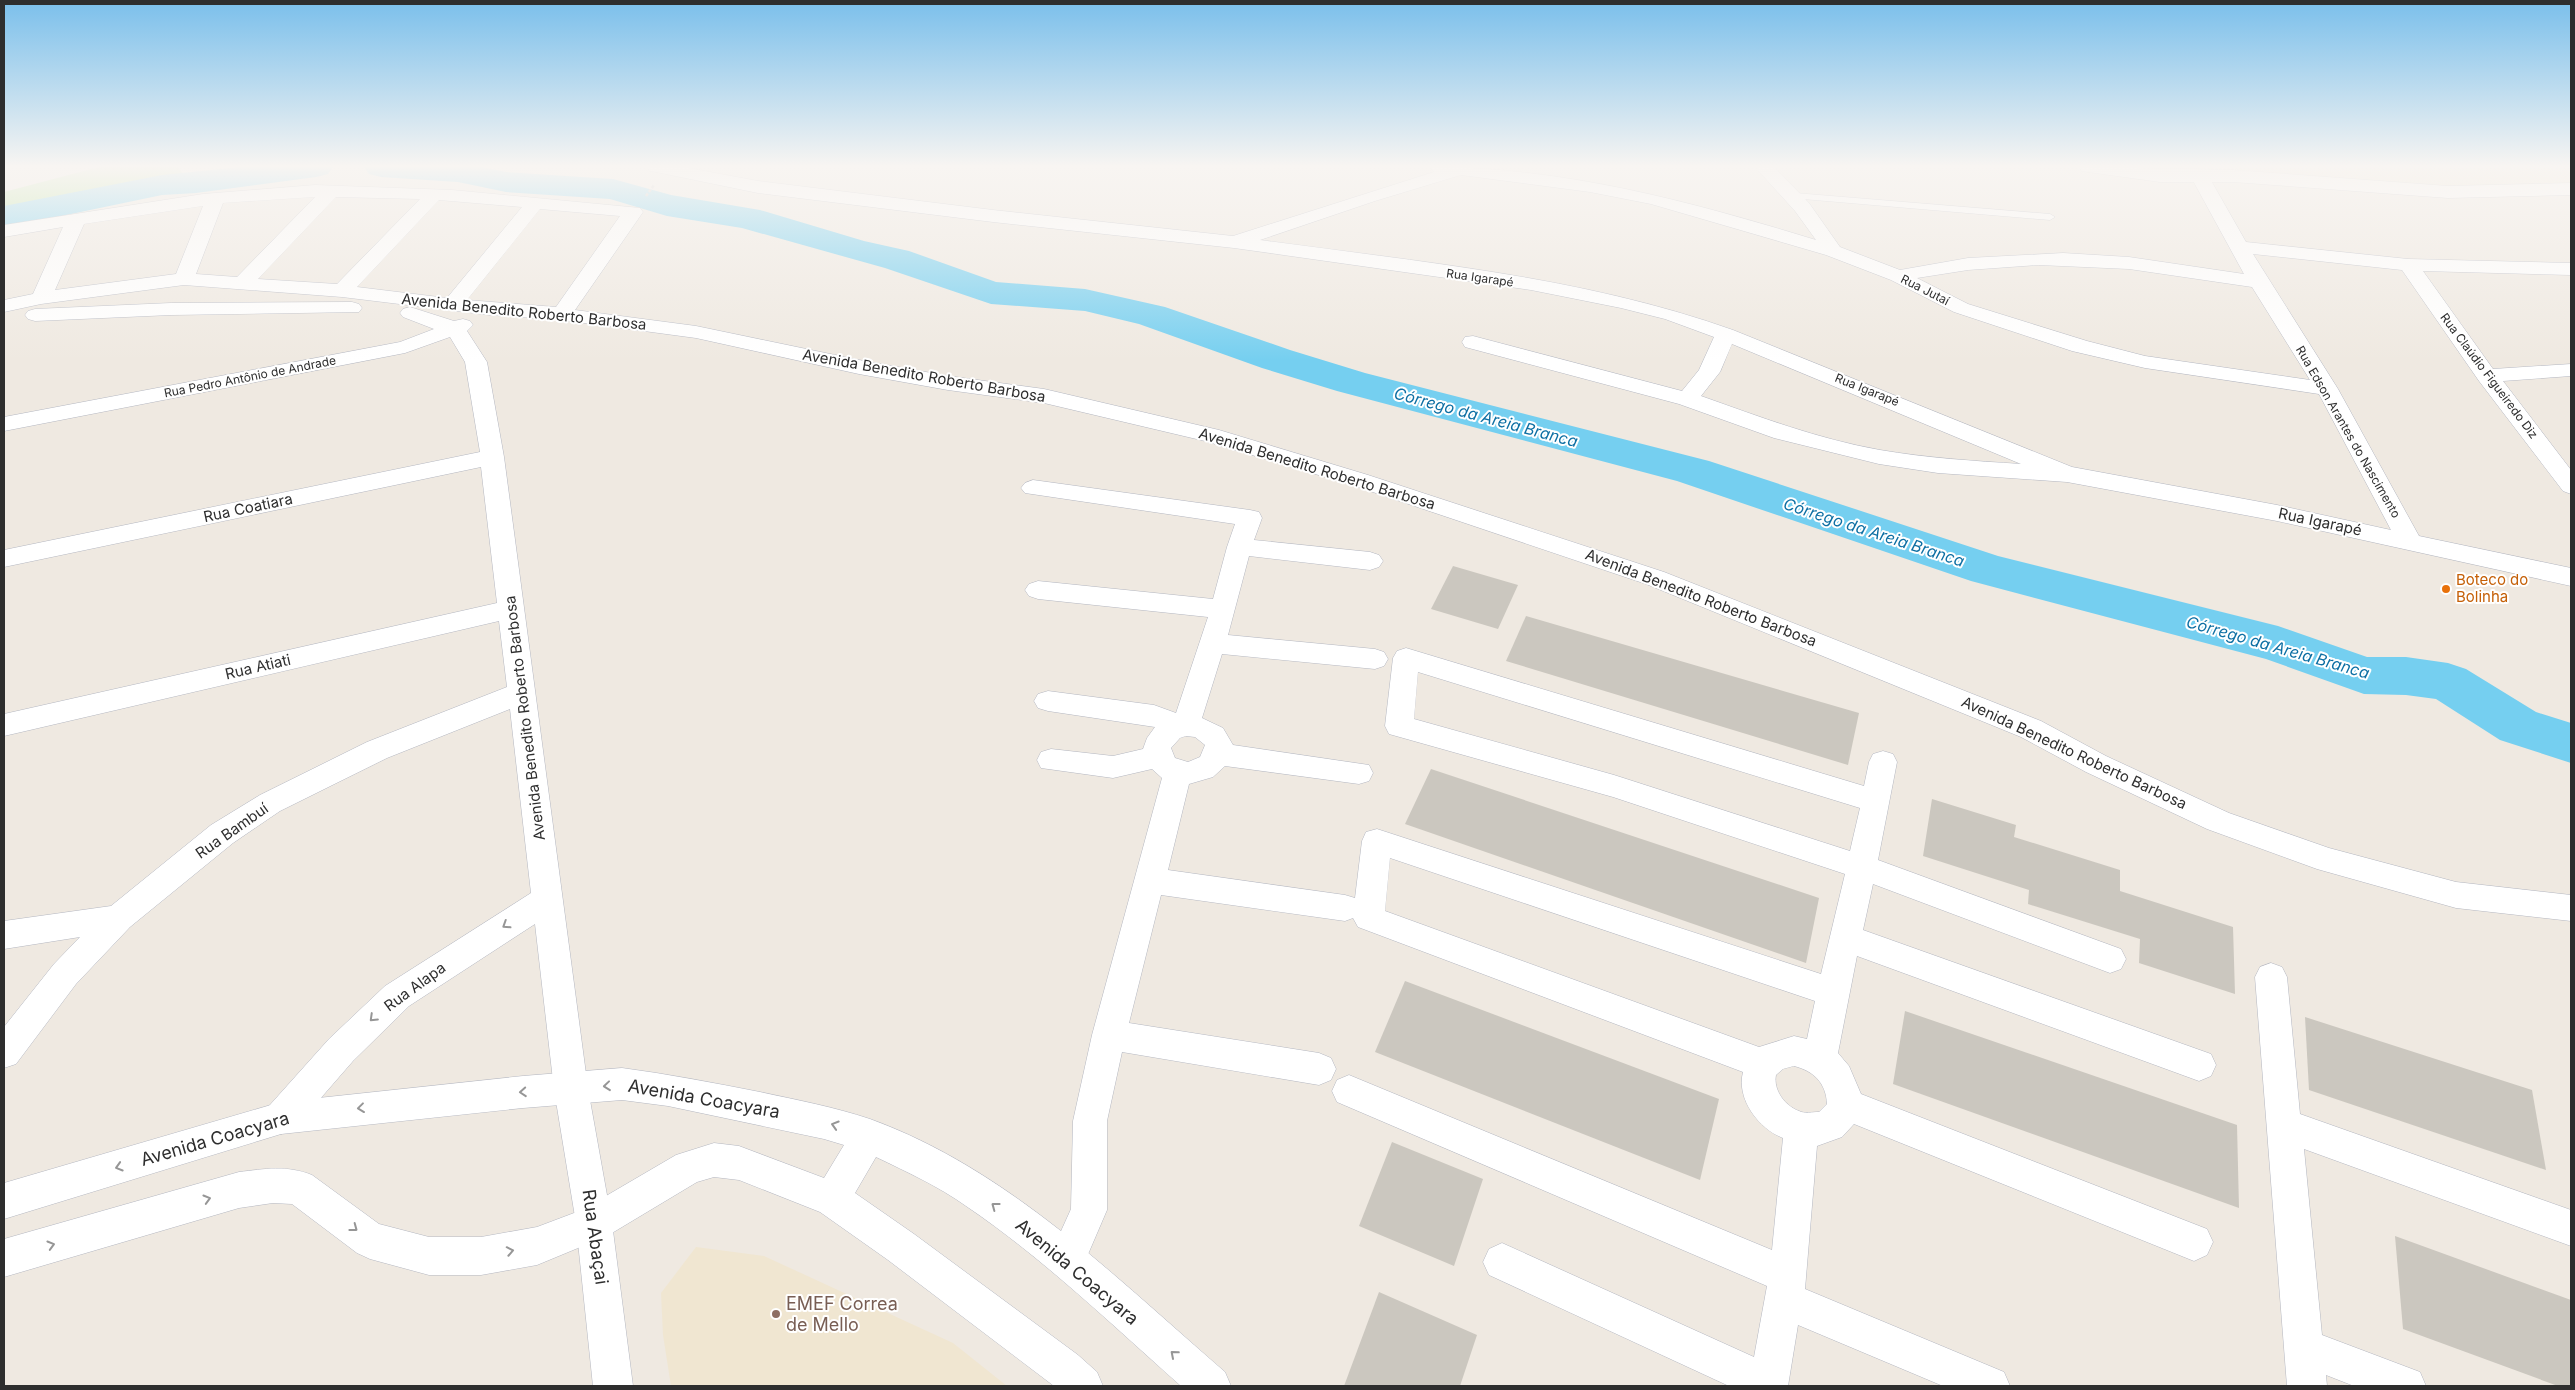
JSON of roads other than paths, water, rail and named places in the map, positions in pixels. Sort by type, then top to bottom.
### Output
[{"type":"street","points":[[41,298],[70,232]]},
{"type":"street","points":[[184,279],[202,232]]},
{"type":"street","points":[[243,282],[292,232]]},
{"type":"street","points":[[342,291],[399,232]]},
{"type":"street","points":[[454,317],[514,232]]},
{"type":"street","points":[[562,314],[620,232]]},
{"type":"street","name":"Rua Igarapé","points":[[1140,232],[1234,242],[1531,284],[1622,302],[1672,315],[1726,334],[2067,474]]},
{"type":"street","points":[[1234,242],[1264,232]]},
{"type":"street","name":"Rua Jutaí","points":[[1771,232],[1834,251],[1898,276],[1961,308],[2080,346],[2145,362],[2326,389]]},
{"type":"street","points":[[1822,232],[1834,251]]},
{"type":"street","name":"Rua Edson Arantes do Nascimento","points":[[2230,232],[2326,389],[2410,542]]},
{"type":"street","points":[[2239,247],[2408,265],[2571,269]]},
{"type":"street","points":[[1898,276],[1940,266],[2053,259],[2147,266],[2259,282]]},
{"type":"street","name":"Rua Claúdio Figueiredo Diz","points":[[2408,265],[2487,376],[2571,486]]},
{"type":"street","name":"Avenida Benedito Roberto Barbosa","points":[[4,306],[41,298],[184,279],[342,291],[454,317]]},
{"type":"street","name":"Avenida Benedito Roberto Barbosa","points":[[4,317],[170,309],[347,308],[454,317],[490,309],[562,314],[696,332],[859,367],[948,383],[1044,396],[1220,438],[1360,480],[1655,578],[1969,702],[2031,729],[2096,764],[2218,822],[2319,857],[2456,894],[2571,908]]},
{"type":"street","name":"Avenida Benedito Roberto Barbosa","points":[[454,317],[476,362],[492,456],[571,1089]]},
{"type":"street","name":"Rua Pedro Antônio de Andrade","points":[[4,424],[405,348],[454,317]]},
{"type":"street","points":[[1687,399],[1709,372],[1726,334]]},
{"type":"street","name":"Rua Igarapé","points":[[1474,342],[1687,399],[1782,433],[1879,457],[1938,466],[2067,474],[2277,513],[2571,577]]},
{"type":"street","points":[[2487,376],[2571,370]]},
{"type":"street","name":"Rua Coatiara","points":[[4,559],[492,456]]},
{"type":"street","points":[[1033,488],[1250,518],[1239,547],[1212,643],[1181,726],[1162,736],[1156,750],[1168,765],[1149,880],[1109,1035],[1090,1121],[1089,1210],[1067,1260]]},
{"type":"street","points":[[1239,547],[1370,561]]},
{"type":"street","points":[[1038,590],[1223,609]]},
{"type":"street","name":"Rua Atiati","points":[[4,725],[512,609]]},
{"type":"street","points":[[1212,643],[1375,659]]},
{"type":"street","points":[[1876,801],[1406,658],[1399,726],[1614,786],[1862,867],[2110,959]]},
{"type":"street","name":"Rua Bambuí","points":[[4,1053],[65,974],[119,918],[222,834],[270,803],[377,750],[521,693]]},
{"type":"street","points":[[1048,701],[1154,714],[1181,726],[1207,730],[1215,736],[1218,744],[1218,754],[1207,767],[1188,773],[1168,765],[1113,767],[1051,760]]},
{"type":"street","points":[[1218,754],[1359,773]]},
{"type":"street","points":[[1820,1060],[1831,992],[1846,938],[1883,762]]},
{"type":"street","points":[[1762,1064],[1369,918],[1377,841],[1831,992]]},
{"type":"street","points":[[1149,880],[1345,908]]},
{"type":"street","name":"Rua Alapa","points":[[281,1118],[341,1050],[397,996],[547,899]]},
{"type":"street","points":[[4,935],[119,918]]},
{"type":"street","points":[[1846,938],[2199,1065]]},
{"type":"street","points":[[2270,977],[2286,1125],[2307,1386]]},
{"type":"street","points":[[1109,1035],[1319,1068]]},
{"type":"street","points":[[1794,1051],[1820,1060],[1832,1069],[1840,1080],[1845,1104],[1842,1114],[1836,1123],[1814,1131],[1801,1130],[1786,1124],[1773,1114],[1763,1102],[1758,1089],[1758,1076],[1762,1064],[1770,1056],[1781,1052],[1794,1051]]},
{"type":"street","name":"Avenida Coacyara","points":[[4,1201],[281,1118],[523,1092],[622,1084],[668,1090],[815,1120],[869,1136],[929,1164],[979,1194],[1067,1260],[1211,1386]]},
{"type":"street","name":"Rua Abaçai","points":[[571,1089],[594,1223],[613,1386]]},
{"type":"street","points":[[1349,1090],[1786,1288],[1990,1386]]},
{"type":"street","points":[[1845,1104],[2194,1242]]},
{"type":"street","points":[[2286,1125],[2571,1228]]},
{"type":"street","points":[[1502,1262],[1768,1385],[1786,1288],[1801,1130]]},
{"type":"street","points":[[832,1199],[869,1136]]},
{"type":"street","points":[[4,1258],[239,1190],[273,1185],[299,1187],[370,1240],[429,1256],[481,1256],[537,1246],[594,1223],[689,1167],[714,1160],[739,1163],[832,1199],[909,1253],[1064,1369],[1083,1386]]},
{"type":"street","points":[[2305,1348],[2406,1386]]},
{"type":"waterway","name":"Córrego da Areia Branca","points":[[794,232],[856,250],[896,259],[991,293],[1085,300],[1151,315],[1276,359],[1351,382],[1693,471],[1988,570],[2278,644],[2364,675],[2406,676],[2448,682],[2518,726],[2571,743]]},
{"type":"place","name":"Boteco do Bolinha","points":[[2446,589]]},
{"type":"place","name":"EMEF Correa de Mello","points":[[776,1314]]}]
